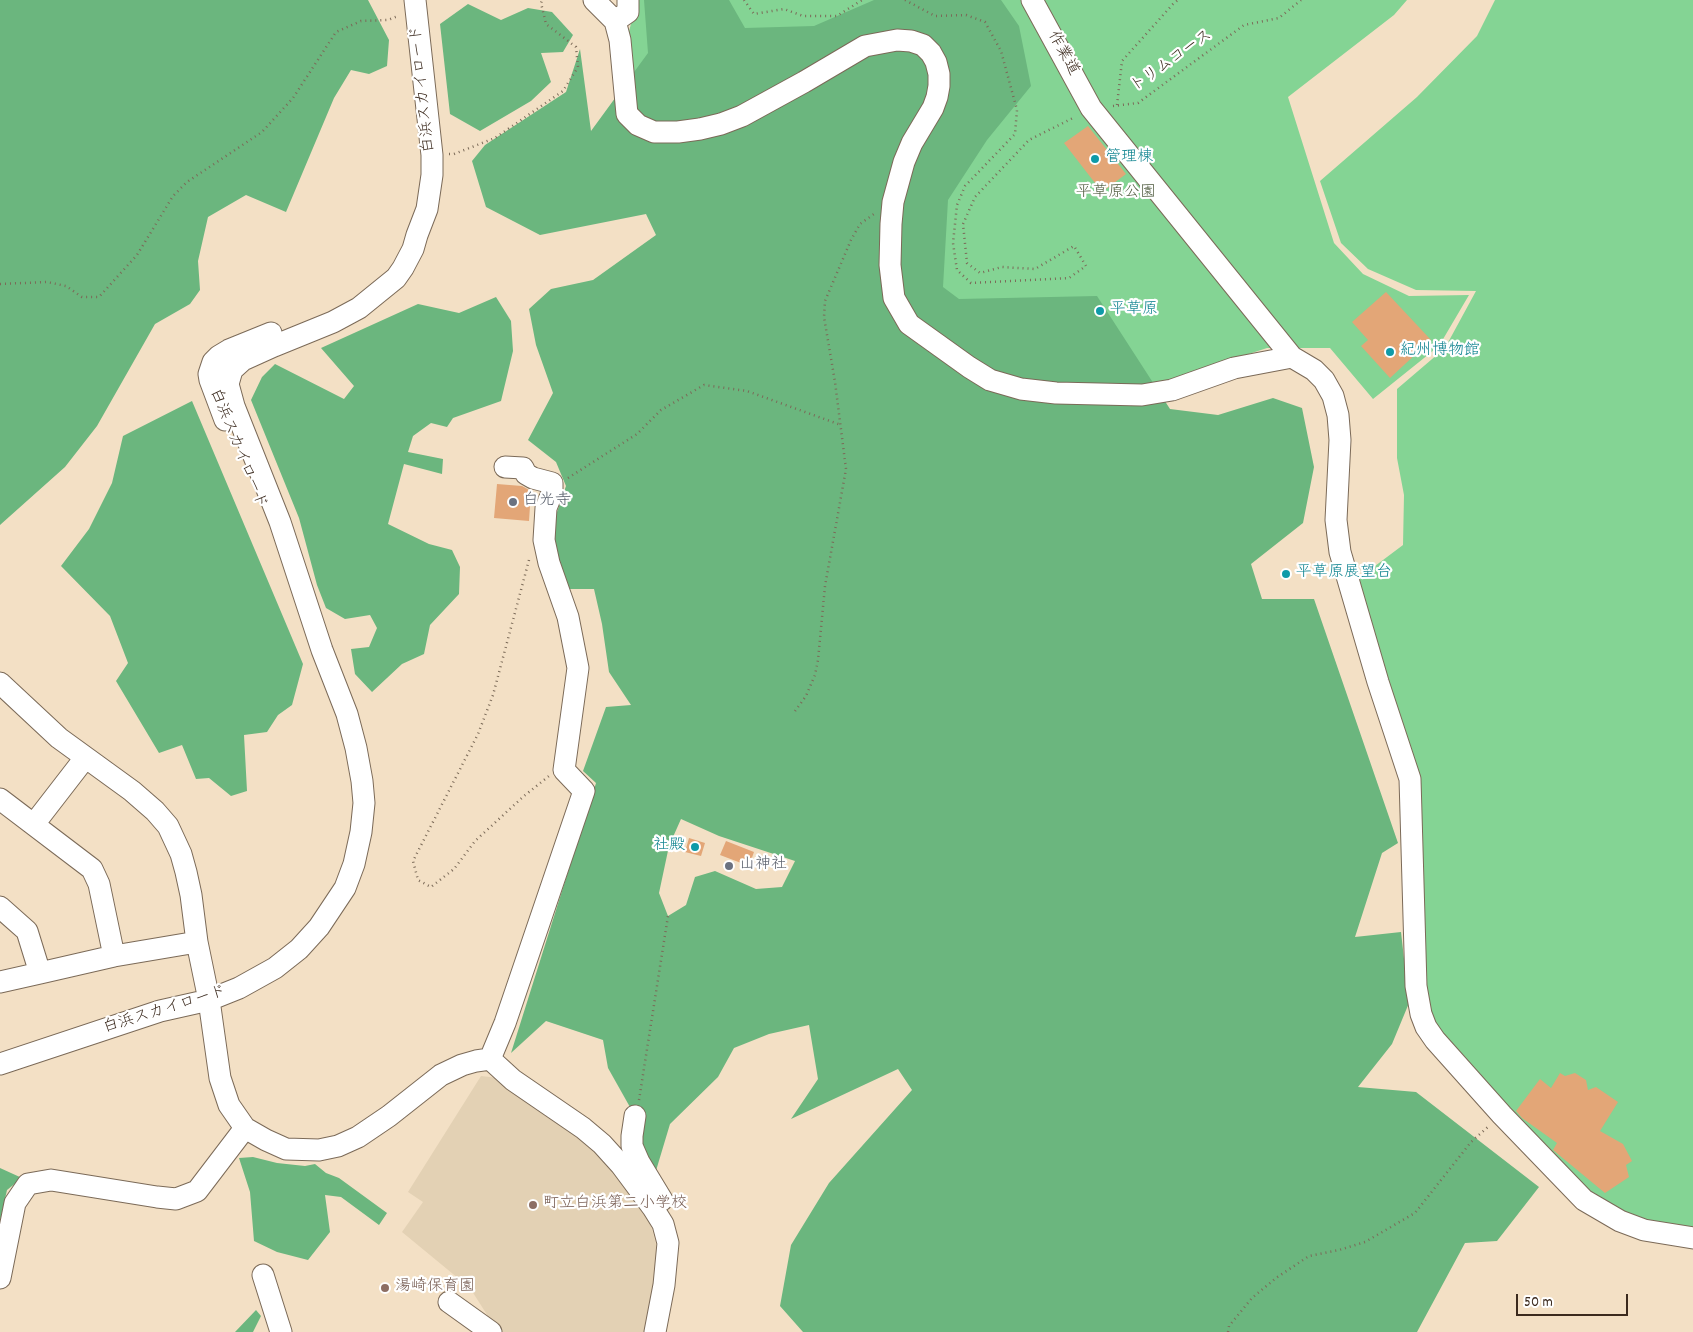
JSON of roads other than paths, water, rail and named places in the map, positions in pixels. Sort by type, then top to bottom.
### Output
[{"type":"street","points":[[594,0],[615,21],[620,40],[627,114],[638,126],[654,132],[678,132],[700,129],[722,124],[742,116],[865,46],[897,40],[911,41],[923,45],[936,62],[940,86],[933,108],[912,143],[904,162],[893,202],[890,224],[890,264],[894,298],[909,324],[990,380],[1021,389],[1047,392],[1142,395],[1172,390],[1234,368],[1292,357],[1314,370],[1324,380],[1333,396],[1338,415],[1340,464],[1336,520],[1340,552],[1378,682],[1410,778],[1416,986],[1421,1014],[1426,1027],[1435,1040],[1502,1115],[1584,1200],[1620,1221],[1644,1230],[1693,1238]]},
{"type":"street","points":[[615,21],[628,12],[628,0]]},
{"type":"street","name":"作業道","points":[[1032,0],[1091,108],[1292,357]]},
{"type":"street","name":"白浜スカイロード","points":[[0,1064],[160,1011],[209,1000],[253,981],[275,968],[298,950],[319,927],[345,888],[354,864],[361,832],[364,802],[362,781],[347,714],[213,390],[209,374],[213,362],[218,356],[229,350],[335,307],[365,290],[394,263],[417,235],[427,209],[432,176],[432,155],[415,5]]},
{"type":"street","points":[[490,1059],[505,1023],[584,791],[564,770],[578,668],[568,617],[549,563],[544,540],[546,508],[552,493],[552,482],[533,478],[526,474],[523,468],[505,467]]},
{"type":"street","points":[[0,683],[38,720],[85,758],[132,791],[155,811],[168,826],[181,854],[191,896],[196,942],[209,1000],[220,1078],[229,1105],[245,1128],[286,1149],[319,1150],[338,1146],[358,1137],[389,1116],[441,1075],[462,1065],[490,1059]]},
{"type":"street","points":[[34,824],[85,758]]},
{"type":"street","points":[[0,799],[92,869],[99,884],[114,956]]},
{"type":"street","points":[[0,907],[27,931],[40,973]]},
{"type":"street","points":[[0,982],[114,956],[196,942]]},
{"type":"street","points":[[490,1059],[513,1080],[547,1102],[602,1144],[621,1165],[653,1208],[663,1224],[659,1234]]},
{"type":"street","points":[[635,1116],[632,1146],[674,1224],[673,1229],[659,1234]]},
{"type":"street","points":[[0,1278],[15,1203],[28,1184],[50,1180],[157,1197],[176,1198],[198,1191],[245,1128]]},
{"type":"street","points":[[655,1332],[664,1285],[668,1243],[659,1234]]},
{"type":"street","points":[[263,1275],[281,1332]]},
{"type":"street","points":[[449,1302],[491,1332]]},
{"type":"place","name":"管理棟","points":[[1095,159]]},
{"type":"place","name":"平草原","points":[[1100,311]]},
{"type":"place","name":"紀州博物館","points":[[1390,352]]},
{"type":"place","name":"白光寺","points":[[513,502]]},
{"type":"place","name":"平草原展望台","points":[[1286,574]]},
{"type":"place","name":"社殿","points":[[695,847]]},
{"type":"place","name":"山神社","points":[[729,866]]},
{"type":"place","name":"町立白浜第二小学校","points":[[533,1205]]},
{"type":"place","name":"湯崎保育園","points":[[385,1288]]},
{"type":"park label","name":"平草原公園","points":[[1116,194]]}]
